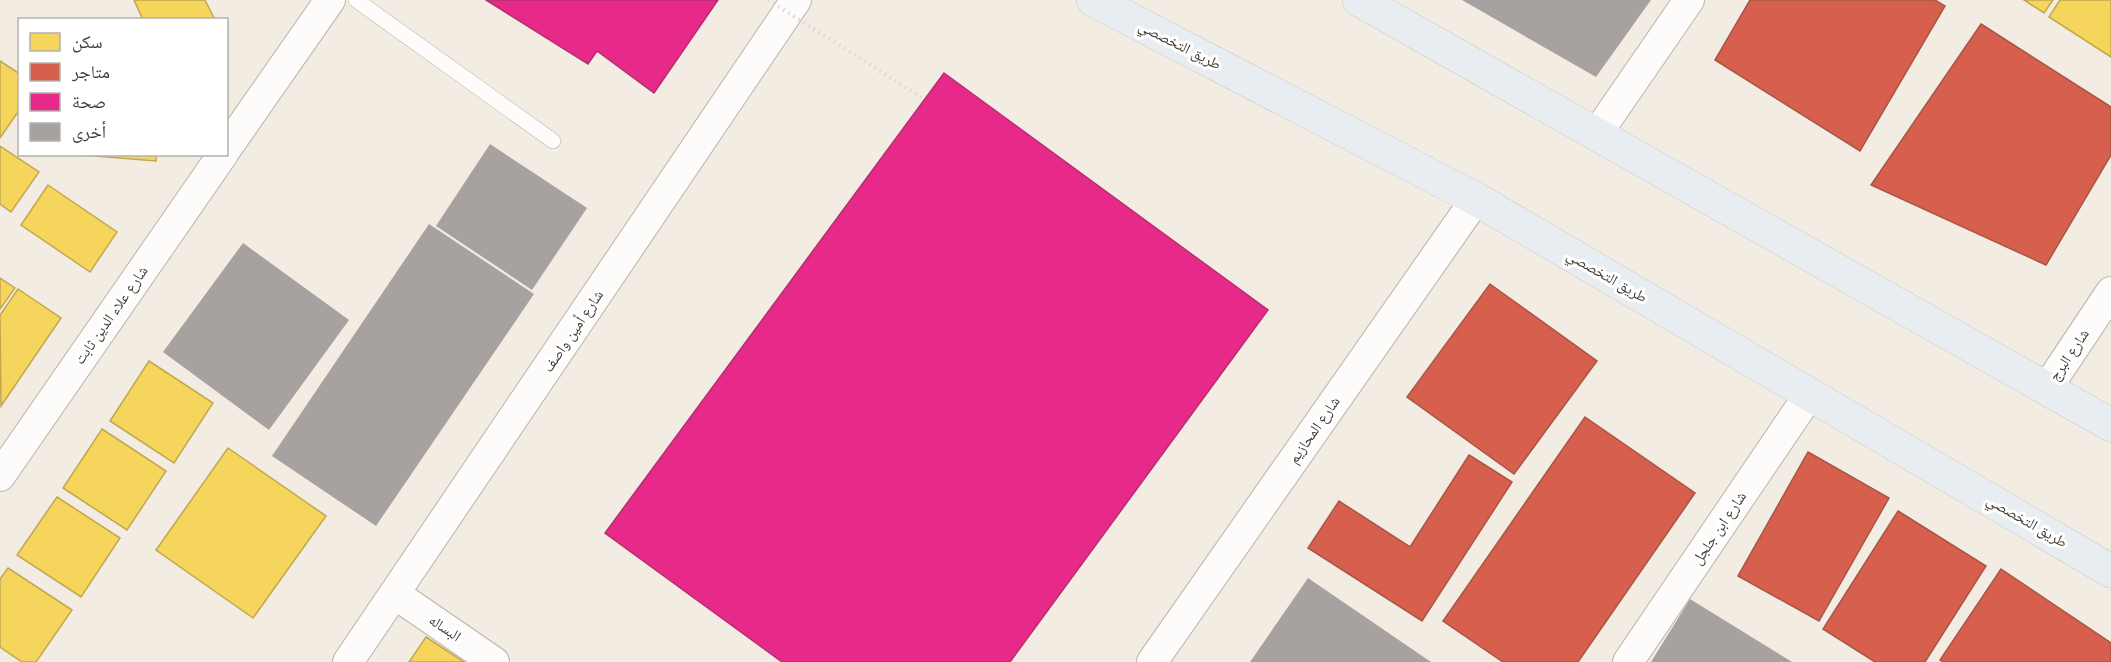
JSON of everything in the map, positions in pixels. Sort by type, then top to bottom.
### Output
[{"type":"main road","name":"طريق التخصصي","points":[[1093,0],[1476,199],[2111,571]]},
{"type":"main road","points":[[1359,0],[2111,425]]},
{"type":"street","points":[[228,146],[330,0]]},
{"type":"street","name":"شارع أمين واصف","points":[[348,662],[796,0]]},
{"type":"street","points":[[1596,135],[1689,0]]},
{"type":"street","name":"شارع علاء الدين ثابت","points":[[0,476],[222,156]]},
{"type":"street","name":"شارع المحازيم","points":[[1152,662],[1476,199]]},
{"type":"street","name":"شارع البرج","points":[[2047,387],[2111,292]]},
{"type":"street","name":"شارع ابن جلجل","points":[[1628,662],[1809,395]]},
{"type":"street","name":"البساله","points":[[395,594],[494,662]]},
{"type":"lane","points":[[356,0],[553,141]]},
{"type":"path","points":[[768,0],[924,99]]},
{"type":"building: سكن","points":[[134,0],[205,0],[214,18],[142,18]]},
{"type":"building: سكن","points":[[2024,0],[2053,0],[2044,13]]},
{"type":"building: سكن","points":[[2060,0],[2111,0],[2111,57],[2049,17]]},
{"type":"building: سكن","points":[[0,61],[18,73],[18,112],[0,138]]},
{"type":"building: سكن","points":[[0,146],[39,172],[11,212],[0,204]]},
{"type":"building: سكن","points":[[94,156],[156,156],[156,161]]},
{"type":"building: سكن","points":[[48,185],[117,232],[90,272],[21,225]]},
{"type":"building: سكن","points":[[0,278],[15,288],[0,309]]},
{"type":"building: سكن","points":[[18,289],[61,318],[1,406],[0,315]]},
{"type":"building: سكن","points":[[149,361],[213,403],[174,463],[110,421]]},
{"type":"building: سكن","points":[[102,429],[166,471],[127,530],[63,488]]},
{"type":"building: سكن","points":[[228,448],[326,516],[253,618],[156,550]]},
{"type":"building: سكن","points":[[57,497],[120,538],[81,597],[17,555]]},
{"type":"building: سكن","points":[[8,568],[72,610],[36,662],[22,662],[0,647],[0,579]]},
{"type":"building: سكن","points":[[426,637],[464,662],[409,662]]},
{"type":"building: متاجر","points":[[1750,0],[1935,0],[1945,6],[1860,151],[1715,60]]},
{"type":"building: متاجر","points":[[1981,24],[2111,107],[2111,155],[2046,265],[1871,185]]},
{"type":"building: متاجر","points":[[1490,284],[1597,361],[1514,474],[1407,397]]},
{"type":"building: متاجر","points":[[1585,417],[1695,493],[1578,662],[1503,662],[1443,621]]},
{"type":"building: متاجر","points":[[1808,452],[1889,498],[1819,621],[1738,576]]},
{"type":"building: متاجر","points":[[1469,455],[1512,482],[1422,621],[1308,548],[1339,501],[1410,547]]},
{"type":"building: متاجر","points":[[1898,511],[1986,566],[1925,662],[1875,662],[1823,629]]},
{"type":"building: متاجر","points":[[2001,569],[2111,643],[2111,662],[1943,662],[1940,660]]},
{"type":"building: صحة","points":[[486,0],[718,0],[654,93],[597,51],[588,64]]},
{"type":"building: صحة","points":[[944,73],[1268,310],[1010,662],[782,662],[605,533]]},
{"type":"building: أخرى","points":[[1462,0],[1651,0],[1596,77]]},
{"type":"building: أخرى","points":[[490,144],[587,208],[532,290],[436,226]]},
{"type":"building: أخرى","points":[[429,224],[534,294],[376,526],[272,456]]},
{"type":"building: أخرى","points":[[243,243],[349,320],[269,430],[163,352]]},
{"type":"building: أخرى","points":[[1308,578],[1431,662],[1250,662]]},
{"type":"building: أخرى","points":[[1690,599],[1792,662],[1651,662]]}]
